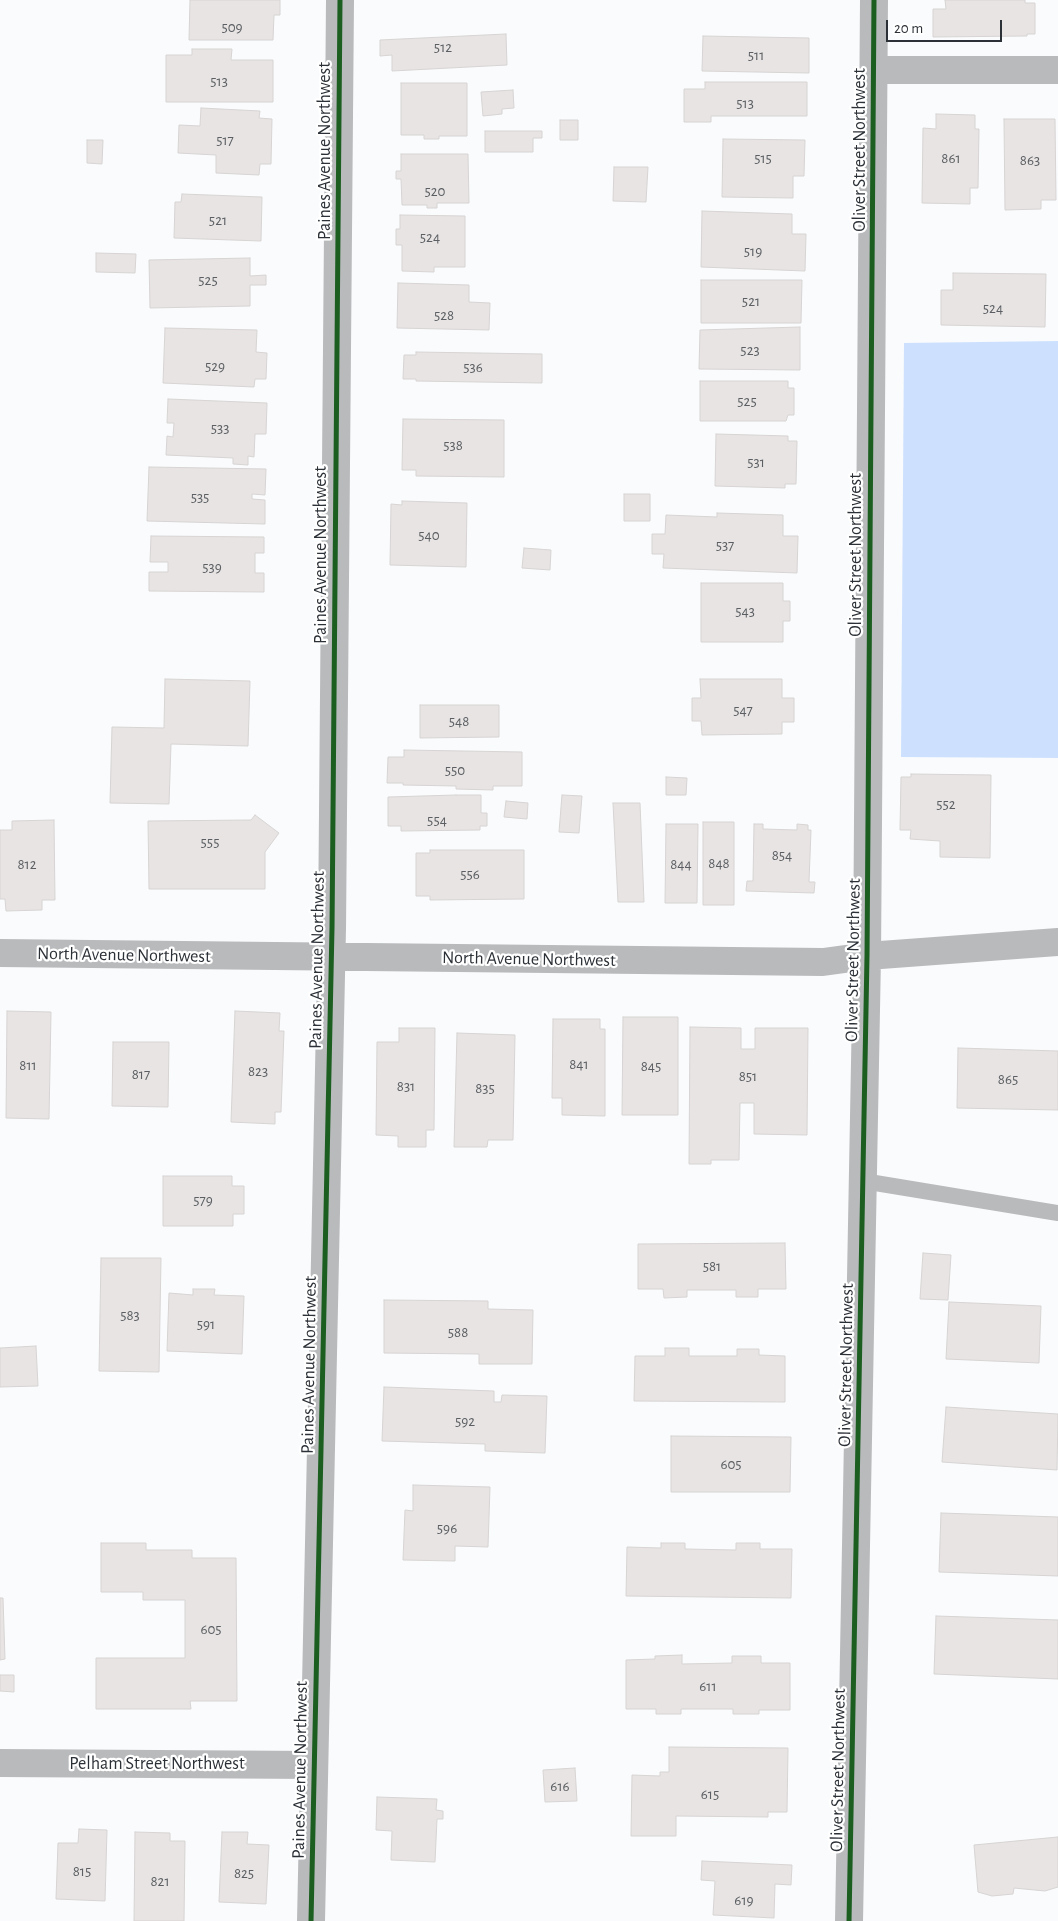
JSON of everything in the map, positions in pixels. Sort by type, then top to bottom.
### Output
[{"type":"street","name":"Paines Avenue Northwest","points":[[311,1921],[331,957],[340,0]]},
{"type":"street","name":"Oliver Street Northwest","points":[[849,1921],[867,956],[874,0]]},
{"type":"street","points":[[874,70],[1058,70]]},
{"type":"street","name":"North Avenue Northwest","points":[[0,953],[823,962],[867,956],[1058,942]]},
{"type":"street","name":"Pelham Street Northwest","points":[[0,1763],[314,1765]]},
{"type":"lane","points":[[863,1181],[1058,1213]]},
{"type":"shaded area","points":[[1058,341],[1058,758],[901,757],[904,343]]},
{"type":"building","points":[[190,0],[280,0],[280,15],[274,15],[273,40],[189,40]]},
{"type":"building","points":[[945,0],[1025,0],[1025,3],[1035,3],[1035,34],[1027,34],[1027,36],[933,37],[933,9],[946,9]]},
{"type":"building","points":[[506,34],[507,65],[392,71],[392,55],[380,56],[380,40]]},
{"type":"building","points":[[703,36],[809,38],[809,73],[702,71]]},
{"type":"building","points":[[192,49],[232,49],[231,60],[273,60],[273,102],[166,102],[166,55],[192,55]]},
{"type":"building","points":[[705,82],[807,82],[807,116],[711,116],[711,122],[684,122],[684,89],[705,89]]},
{"type":"building","points":[[401,83],[467,83],[467,136],[439,136],[439,139],[424,139],[424,135],[401,135]]},
{"type":"building","points":[[513,90],[514,108],[502,109],[502,114],[483,116],[481,92]]},
{"type":"building","points":[[201,108],[260,111],[259,118],[272,119],[271,164],[260,164],[259,175],[216,173],[216,155],[178,153],[179,125],[200,126]]},
{"type":"building","points":[[936,114],[975,115],[975,129],[979,129],[978,188],[970,188],[970,204],[922,203],[923,128],[936,129]]},
{"type":"building","points":[[1004,119],[1055,119],[1056,200],[1041,200],[1041,209],[1005,210]]},
{"type":"building","points":[[560,120],[578,120],[578,140],[560,140]]},
{"type":"building","points":[[485,131],[542,131],[542,138],[533,138],[533,152],[485,152]]},
{"type":"building","points":[[723,139],[805,140],[804,176],[793,176],[793,198],[722,197]]},
{"type":"building","points":[[87,140],[103,140],[102,164],[87,163]]},
{"type":"building","points":[[401,154],[468,154],[469,203],[437,203],[437,208],[427,208],[427,205],[402,205],[401,179],[396,179],[396,171],[401,171]]},
{"type":"building","points":[[614,167],[648,167],[646,202],[613,201]]},
{"type":"building","points":[[182,194],[262,197],[261,241],[174,238],[175,202],[181,202]]},
{"type":"building","points":[[702,211],[792,214],[792,234],[806,234],[805,271],[701,267]]},
{"type":"building","points":[[400,215],[465,216],[465,267],[434,267],[434,272],[402,271],[402,245],[396,245],[396,229],[400,229]]},
{"type":"building","points":[[96,253],[136,254],[135,273],[96,272]]},
{"type":"building","points":[[250,258],[250,276],[266,275],[266,285],[250,285],[250,306],[150,308],[149,260]]},
{"type":"building","points":[[953,273],[1046,274],[1045,327],[941,325],[941,290],[953,290]]},
{"type":"building","points":[[701,280],[802,280],[801,323],[701,323]]},
{"type":"building","points":[[398,283],[469,285],[469,302],[490,303],[489,330],[397,328]]},
{"type":"building","points":[[800,327],[800,370],[699,369],[700,330]]},
{"type":"building","points":[[165,328],[257,330],[256,352],[267,353],[266,379],[255,379],[254,387],[163,383]]},
{"type":"building","points":[[416,352],[542,354],[542,383],[416,381],[416,379],[403,379],[404,355],[416,355]]},
{"type":"building","points":[[700,381],[788,381],[788,388],[794,388],[794,415],[788,415],[786,421],[700,421]]},
{"type":"building","points":[[168,399],[267,403],[266,434],[255,434],[254,457],[248,456],[248,465],[233,464],[233,458],[166,455],[167,436],[173,437],[174,423],[167,423]]},
{"type":"building","points":[[403,419],[504,420],[504,477],[416,476],[416,470],[402,470]]},
{"type":"building","points":[[716,434],[788,436],[788,441],[797,441],[796,484],[785,484],[785,488],[715,486]]},
{"type":"building","points":[[149,467],[266,469],[265,495],[252,494],[252,499],[265,500],[265,524],[147,521]]},
{"type":"building","points":[[624,494],[650,494],[650,521],[624,521]]},
{"type":"building","points":[[402,501],[467,503],[466,567],[390,565],[391,504],[402,505]]},
{"type":"building","points":[[717,513],[783,515],[783,536],[798,536],[797,573],[663,568],[664,554],[652,554],[652,534],[665,534],[666,515],[717,517]]},
{"type":"building","points":[[151,536],[264,537],[264,553],[255,553],[255,573],[264,573],[264,592],[149,591],[149,572],[168,572],[168,562],[150,562]]},
{"type":"building","points":[[524,548],[551,550],[550,570],[522,568]]},
{"type":"building","points":[[701,583],[783,583],[783,601],[790,601],[790,621],[783,621],[783,642],[701,642]]},
{"type":"building","points":[[165,679],[250,681],[248,746],[171,744],[169,804],[110,803],[112,727],[164,728]]},
{"type":"building","points":[[700,679],[782,679],[782,698],[794,698],[794,722],[782,722],[782,734],[702,735],[701,721],[692,721],[692,698],[701,698]]},
{"type":"building","points":[[420,705],[499,705],[499,737],[420,738]]},
{"type":"building","points":[[404,750],[522,752],[522,786],[493,786],[493,790],[456,789],[456,786],[387,783],[388,757],[404,757]]},
{"type":"building","points":[[911,774],[991,775],[990,858],[940,857],[940,841],[910,839],[911,830],[900,830],[901,777],[911,777]]},
{"type":"building","points":[[666,777],[687,778],[686,795],[666,795]]},
{"type":"building","points":[[481,795],[481,813],[487,813],[487,826],[480,826],[480,830],[401,831],[401,826],[388,826],[388,797]]},
{"type":"building","points":[[562,795],[582,796],[579,833],[559,832]]},
{"type":"building","points":[[506,801],[528,803],[527,819],[504,817]]},
{"type":"building","points":[[613,803],[640,803],[644,902],[618,902]]},
{"type":"building","points":[[255,815],[279,833],[265,852],[265,889],[149,889],[148,821],[251,820]]},
{"type":"building","points":[[54,820],[55,900],[42,900],[42,910],[6,911],[5,899],[0,899],[0,830],[12,830],[12,821]]},
{"type":"building","points":[[703,822],[734,822],[734,905],[703,905]]},
{"type":"building","points":[[666,824],[698,824],[697,903],[665,903]]},
{"type":"building","points":[[754,824],[763,824],[763,829],[797,830],[797,824],[808,825],[808,830],[811,830],[809,882],[815,882],[814,893],[746,891],[747,881],[753,881]]},
{"type":"building","points":[[430,850],[524,850],[524,899],[430,900],[430,896],[416,896],[416,853],[430,853]]},
{"type":"building","points":[[7,1011],[51,1012],[49,1119],[6,1118]]},
{"type":"building","points":[[235,1011],[280,1013],[279,1031],[284,1031],[281,1112],[275,1112],[275,1124],[231,1122]]},
{"type":"building","points":[[623,1017],[678,1017],[678,1115],[622,1115]]},
{"type":"building","points":[[553,1019],[600,1019],[600,1029],[605,1029],[605,1116],[562,1115],[562,1098],[552,1098]]},
{"type":"building","points":[[690,1027],[741,1028],[741,1049],[755,1049],[755,1028],[808,1028],[807,1135],[754,1134],[754,1103],[740,1103],[739,1160],[711,1160],[711,1164],[689,1164]]},
{"type":"building","points":[[399,1028],[435,1028],[434,1130],[426,1130],[426,1147],[398,1147],[398,1136],[376,1135],[377,1042],[399,1042]]},
{"type":"building","points":[[457,1033],[515,1035],[513,1140],[488,1140],[487,1147],[454,1147]]},
{"type":"building","points":[[113,1042],[169,1042],[168,1107],[112,1106]]},
{"type":"building","points":[[958,1048],[1058,1051],[1058,1110],[957,1108]]},
{"type":"building","points":[[163,1176],[232,1176],[232,1186],[244,1186],[244,1214],[233,1214],[233,1226],[163,1226]]},
{"type":"building","points":[[785,1243],[786,1289],[758,1289],[758,1297],[736,1297],[736,1290],[687,1290],[687,1297],[664,1298],[663,1289],[638,1289],[638,1244]]},
{"type":"building","points":[[923,1253],[951,1255],[948,1300],[920,1299]]},
{"type":"building","points":[[101,1258],[161,1258],[159,1372],[99,1371]]},
{"type":"building","points":[[193,1289],[215,1289],[214,1295],[244,1296],[242,1354],[167,1351],[169,1293],[193,1295]]},
{"type":"building","points":[[384,1300],[488,1301],[488,1309],[533,1310],[532,1364],[479,1364],[479,1354],[384,1353]]},
{"type":"building","points":[[949,1302],[1041,1306],[1039,1363],[946,1359]]},
{"type":"building","points":[[36,1346],[38,1386],[0,1387],[0,1348]]},
{"type":"building","points":[[665,1348],[689,1348],[689,1356],[737,1356],[737,1349],[759,1349],[759,1355],[785,1356],[785,1402],[634,1401],[635,1356],[665,1356]]},
{"type":"building","points":[[384,1387],[494,1391],[494,1402],[501,1402],[502,1395],[547,1396],[545,1453],[485,1451],[485,1444],[382,1441]]},
{"type":"building","points":[[946,1407],[1058,1414],[1057,1470],[942,1462]]},
{"type":"building","points":[[671,1436],[791,1437],[790,1492],[671,1492]]},
{"type":"building","points":[[413,1485],[490,1487],[488,1547],[455,1546],[455,1561],[403,1560],[405,1510],[413,1511]]},
{"type":"building","points":[[941,1513],[1058,1517],[1058,1576],[939,1572]]},
{"type":"building","points":[[101,1543],[146,1543],[146,1550],[192,1550],[192,1558],[236,1558],[237,1701],[190,1701],[191,1709],[96,1709],[96,1658],[185,1658],[185,1600],[143,1600],[143,1592],[101,1592]]},
{"type":"building","points":[[661,1543],[685,1543],[685,1549],[736,1550],[736,1543],[760,1543],[760,1549],[792,1549],[791,1598],[626,1596],[627,1547],[661,1548]]},
{"type":"building","points":[[0,1598],[3,1598],[5,1659],[0,1660]]},
{"type":"building","points":[[936,1616],[1058,1620],[1058,1679],[934,1674]]},
{"type":"building","points":[[682,1655],[682,1664],[732,1663],[732,1656],[761,1656],[761,1663],[790,1663],[790,1710],[759,1710],[759,1714],[733,1714],[733,1709],[681,1709],[681,1714],[656,1714],[656,1709],[626,1709],[626,1660],[655,1659],[655,1656]]},
{"type":"building","points":[[0,1675],[14,1675],[14,1692],[0,1691]]},
{"type":"building","points":[[669,1747],[788,1748],[787,1812],[768,1812],[768,1817],[676,1816],[676,1836],[631,1836],[632,1775],[660,1776],[660,1772],[669,1772]]},
{"type":"building","points":[[575,1768],[577,1801],[545,1802],[543,1770]]},
{"type":"building","points":[[377,1797],[437,1799],[436,1810],[443,1811],[443,1819],[437,1819],[435,1862],[391,1860],[392,1831],[376,1830]]},
{"type":"building","points":[[79,1829],[107,1830],[105,1901],[56,1899],[58,1843],[78,1843]]},
{"type":"building","points":[[135,1832],[170,1833],[170,1841],[185,1841],[184,1921],[134,1921]]},
{"type":"building","points":[[222,1832],[248,1832],[247,1844],[269,1845],[266,1904],[219,1902]]},
{"type":"building","points":[[1058,1837],[1058,1887],[1045,1891],[1014,1888],[1013,1894],[992,1896],[978,1892],[974,1845]]},
{"type":"building","points":[[702,1861],[792,1865],[791,1885],[775,1884],[774,1918],[713,1915],[715,1881],[701,1880]]},
{"type":"cycle path","points":[[311,1921],[332,928],[340,0]]},
{"type":"cycle path","points":[[849,1921],[867,956],[874,0]]}]
